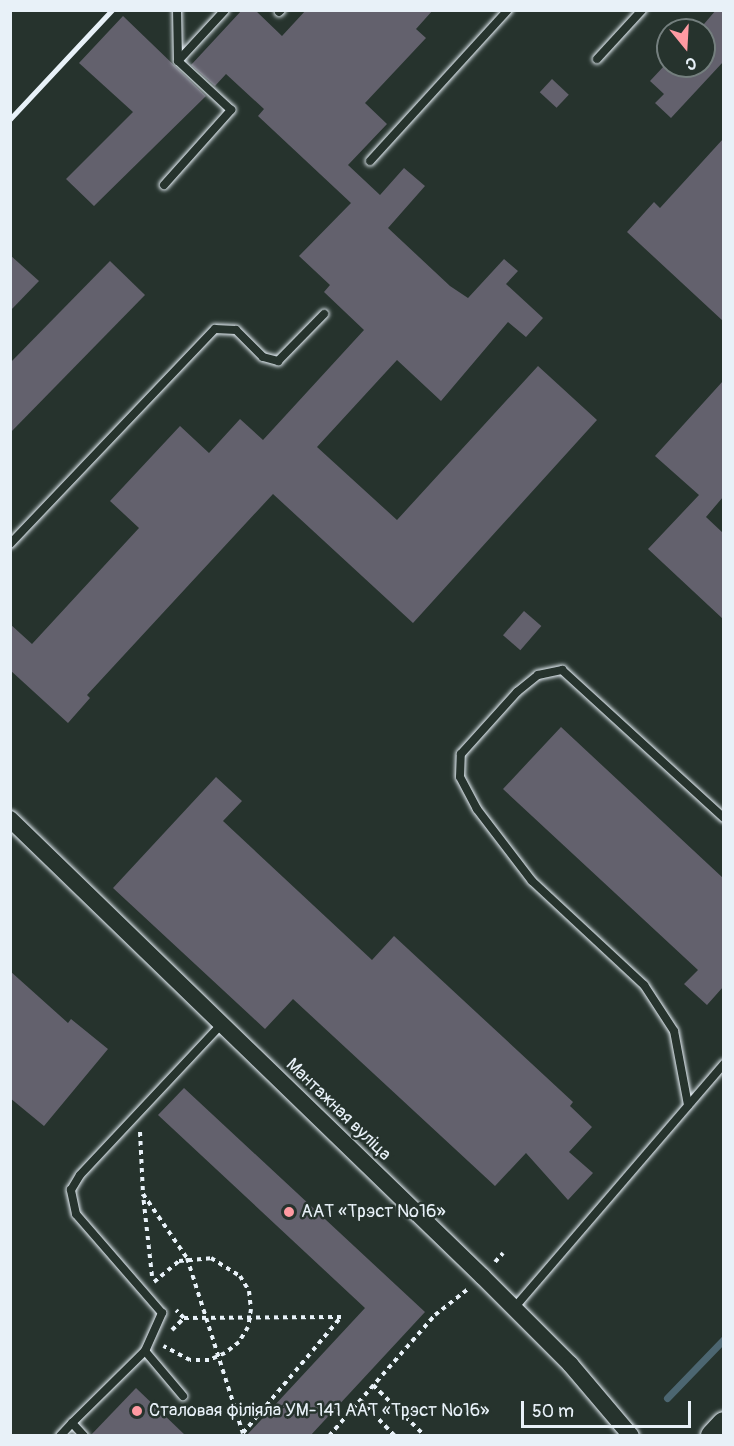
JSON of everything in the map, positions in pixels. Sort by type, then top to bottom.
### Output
[{"type":"main road","points":[[713,1436],[723,1424]]},
{"type":"street","name":"Мантажная вуліца","points":[[10,819],[483,1277],[570,1364],[631,1436]]},
{"type":"lane","points":[[164,184],[231,110],[178,61],[177,10]]},
{"type":"lane","points":[[178,61],[225,10]]},
{"type":"lane","points":[[370,161],[508,10]]},
{"type":"lane","points":[[597,59],[642,10]]},
{"type":"lane","points":[[10,544],[215,329],[236,330],[263,357],[278,361],[324,314]]},
{"type":"lane","points":[[688,1105],[674,1031],[644,985],[532,880],[477,809],[460,777],[461,754],[517,692],[538,675],[562,670],[723,818]]},
{"type":"lane","points":[[60,1436],[145,1351],[162,1313],[76,1214],[71,1190],[80,1175],[222,1024]]},
{"type":"lane","points":[[514,1308],[723,1064]]},
{"type":"lane","points":[[145,1351],[183,1396]]},
{"type":"lane","points":[[72,1423],[84,1436]]},
{"type":"path","points":[[139,1112],[143,1194],[153,1285],[157,1290]]},
{"type":"path","points":[[143,1194],[187,1258],[243,1434]]},
{"type":"path","points":[[329,1436],[435,1315],[483,1277],[503,1252]]},
{"type":"path","points":[[153,1285],[165,1269],[187,1258],[211,1258],[240,1276],[249,1291],[250,1317],[239,1342],[208,1360],[190,1360],[160,1342]]},
{"type":"path","points":[[169,1302],[184,1318]]},
{"type":"path","points":[[168,1334],[184,1318],[341,1317],[243,1434]]},
{"type":"path","points":[[374,1385],[425,1436]]},
{"type":"path","points":[[360,1400],[395,1436]]},
{"type":"building","points":[[242,10],[255,10],[282,36],[306,10],[433,10],[416,29],[426,38],[365,103],[387,124],[348,165],[380,195],[404,168],[425,186],[388,228],[450,286],[468,298],[504,259],[518,271],[506,284],[543,318],[526,337],[508,322],[441,401],[397,360],[317,447],[397,520],[538,366],[597,420],[413,623],[273,494],[87,695],[90,698],[68,723],[10,670],[10,624],[32,644],[139,528],[110,501],[180,426],[209,453],[240,419],[263,440],[364,330],[324,292],[330,285],[299,256],[351,203],[258,116],[264,109],[226,74],[215,86],[191,65]]},
{"type":"building","points":[[716,10],[723,10],[723,62],[716,70],[716,18],[709,18]]},
{"type":"building","points":[[123,16],[206,96],[94,206],[66,179],[133,112],[79,63]]},
{"type":"building","points":[[656,75],[656,78],[708,78],[671,118],[655,103],[664,94],[650,81]]},
{"type":"building","points":[[552,79],[569,95],[557,108],[540,92]]},
{"type":"building","points":[[723,139],[723,321],[627,232],[654,202],[660,208]]},
{"type":"building","points":[[10,255],[39,281],[10,311]]},
{"type":"building","points":[[110,261],[145,295],[10,433],[10,363]]},
{"type":"building","points":[[723,381],[723,497],[706,517],[723,533],[723,619],[648,549],[699,495],[655,456]]},
{"type":"building","points":[[524,611],[541,626],[520,650],[503,635]]},
{"type":"building","points":[[561,727],[723,878],[723,987],[707,1005],[684,984],[698,970],[503,789]]},
{"type":"building","points":[[216,777],[242,801],[223,821],[372,960],[394,936],[573,1102],[570,1106],[592,1127],[569,1152],[593,1173],[568,1200],[526,1153],[495,1186],[293,999],[265,1029],[113,888]]},
{"type":"building","points":[[10,971],[68,1023],[71,1019],[108,1049],[44,1126],[10,1098]]},
{"type":"building","name":"ААТ «Трэст №16»","points":[[184,1088],[425,1312],[310,1436],[246,1436],[365,1308],[158,1115]]},
{"type":"building","name":"Сталовая філіяла УМ-141 ААТ «Трэст №16»","points":[[136,1388],[186,1436],[90,1436]]},
{"type":"waterway","points":[[667,1398],[724,1339]]},
{"type":"railway","points":[[10,119],[112,10]]},
{"type":"place","name":"ААТ «Трэст №16»","points":[[289,1212]]},
{"type":"place","name":"Сталовая філіяла УМ-141 ААТ «Трэст №16»","points":[[137,1411]]}]
